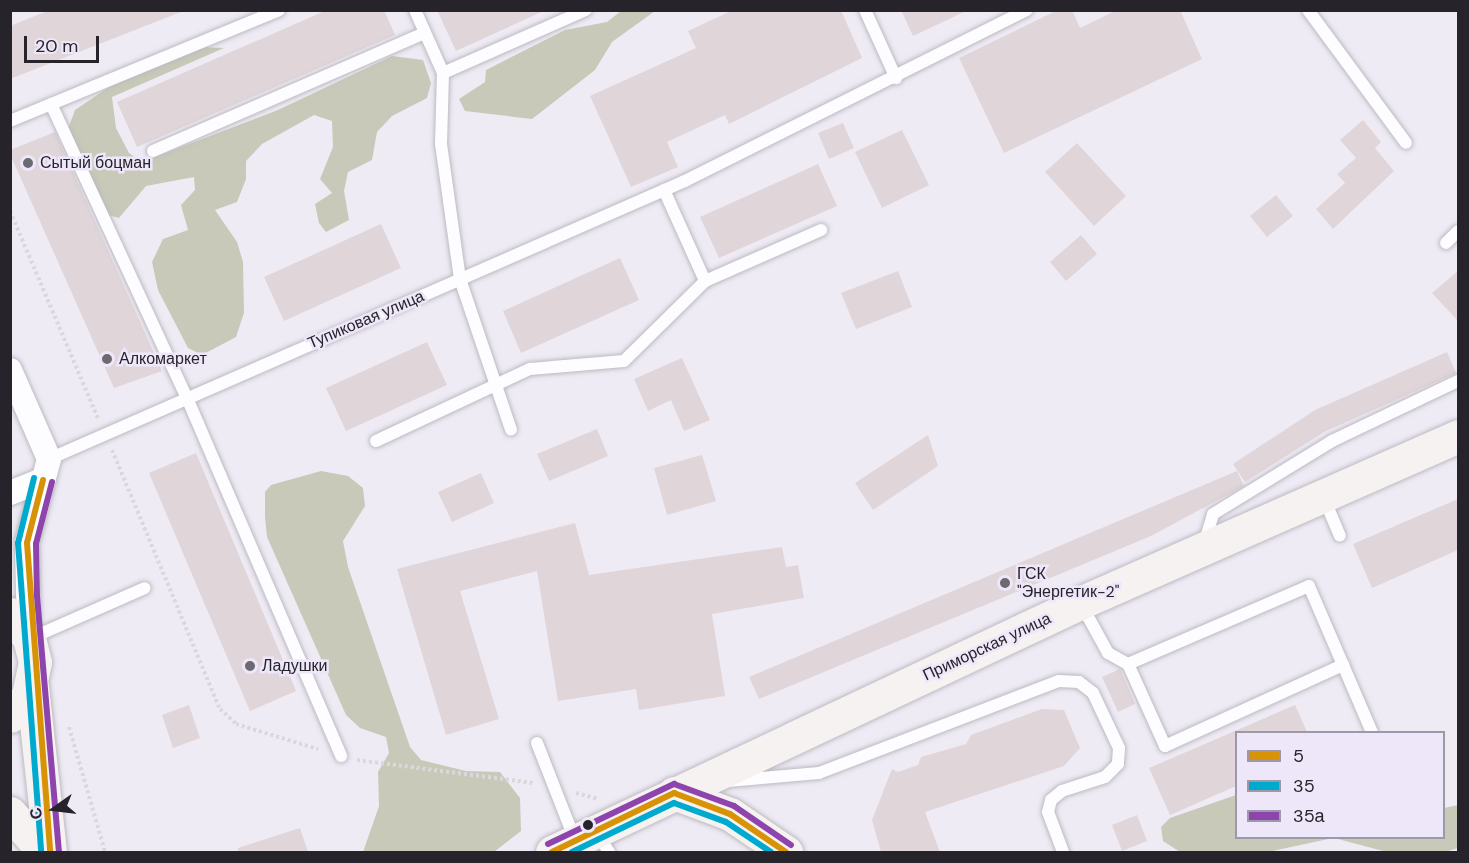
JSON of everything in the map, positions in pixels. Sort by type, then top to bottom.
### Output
[{"type":"main road","name":"Приморская улица","points":[[583,845],[687,788],[1080,603],[1458,436]]},
{"type":"main road","points":[[20,626],[35,662],[32,686],[50,852]]},
{"type":"main road","points":[[10,716],[32,686]]},
{"type":"main road","points":[[687,788],[786,852]]},
{"type":"main road","points":[[10,813],[44,852]]},
{"type":"street","points":[[10,370],[46,470],[27,543],[20,626]]},
{"type":"street","points":[[10,493],[46,470]]},
{"type":"street","points":[[10,563],[27,543]]},
{"type":"lane","points":[[10,121],[279,10]]},
{"type":"lane","points":[[415,10],[443,73],[441,144],[460,279],[511,430]]},
{"type":"lane","points":[[443,73],[586,10]]},
{"type":"lane","points":[[865,10],[896,78]]},
{"type":"lane","name":"Тупиковая улица","points":[[46,470],[105,434],[685,182],[896,78],[1027,10]]},
{"type":"lane","points":[[1308,10],[1406,143]]},
{"type":"lane","points":[[153,151],[425,33]]},
{"type":"lane","points":[[51,104],[187,398],[341,756]]},
{"type":"lane","points":[[664,190],[705,281]]},
{"type":"lane","points":[[376,441],[496,387],[530,369],[624,361],[705,281],[821,230]]},
{"type":"lane","points":[[1446,243],[1458,231]]},
{"type":"lane","points":[[1203,549],[1214,514],[1332,441],[1458,381]]},
{"type":"lane","points":[[1323,496],[1340,536]]},
{"type":"lane","points":[[1128,664],[1309,586],[1372,731]]},
{"type":"lane","points":[[20,626],[145,588]]},
{"type":"lane","points":[[1080,603],[1108,653],[1128,664],[1165,746],[1343,666]]},
{"type":"lane","points":[[687,788],[819,773],[1059,681],[1079,682],[1093,693],[1119,748],[1118,764],[1105,777],[1062,791],[1051,800],[1048,812],[1063,852]]},
{"type":"lane","points":[[537,743],[553,786],[583,845]]},
{"type":"path","points":[[10,211],[220,709],[236,724],[341,756],[553,786],[610,803]]},
{"type":"path","points":[[69,727],[105,852]]},
{"type":"green space","points":[[621,11],[655,11],[612,42],[595,70],[532,119],[465,111],[459,99],[485,82],[486,70],[565,30],[607,22]]},
{"type":"green space","points":[[202,47],[224,48],[112,97],[116,128],[129,153],[142,162],[278,110],[392,56],[423,60],[431,83],[427,98],[392,116],[377,132],[372,160],[348,172],[344,191],[349,220],[326,232],[319,223],[315,204],[332,193],[320,179],[333,147],[332,121],[314,115],[262,144],[246,161],[246,179],[237,202],[215,210],[237,242],[243,262],[244,313],[236,337],[202,355],[188,348],[158,290],[152,262],[163,239],[188,230],[181,205],[195,190],[194,177],[146,186],[119,218],[105,214],[68,129],[75,110],[109,87]]},
{"type":"green space","points":[[321,471],[348,476],[363,488],[365,506],[343,541],[348,567],[410,747],[421,760],[466,771],[500,772],[520,798],[521,831],[494,852],[363,852],[379,806],[378,772],[389,753],[386,737],[360,728],[346,715],[267,537],[265,492],[271,485]]},
{"type":"green space","points":[[1235,795],[1235,839],[1328,839],[1268,852],[1180,852],[1163,841],[1161,827],[1170,818]]},
{"type":"green space","points":[[1458,805],[1458,848],[1445,852],[1387,852],[1338,839],[1445,839],[1445,808]]},
{"type":"building","points":[[50,10],[181,10],[181,12],[10,79],[10,26]]},
{"type":"building","points":[[327,10],[384,10],[395,35],[137,147],[117,102]]},
{"type":"building","points":[[437,10],[546,10],[456,51]]},
{"type":"building","points":[[733,10],[841,10],[862,58],[729,124],[725,115],[667,142],[678,167],[631,187],[590,96],[696,48],[688,31]]},
{"type":"building","points":[[901,10],[968,10],[913,36]]},
{"type":"building","points":[[1058,10],[1072,10],[1080,28],[1117,10],[1180,10],[1202,59],[1004,153],[959,58]]},
{"type":"building","points":[[1363,120],[1381,142],[1375,148],[1394,171],[1333,229],[1316,209],[1345,183],[1337,174],[1356,158],[1340,140]]},
{"type":"building","points":[[843,123],[854,148],[829,159],[818,133]]},
{"type":"building","points":[[902,130],[929,185],[882,208],[855,152]]},
{"type":"building","points":[[55,132],[162,371],[114,388],[10,154],[10,150]]},
{"type":"building","points":[[1077,143],[1126,196],[1094,226],[1045,172]]},
{"type":"building","points":[[818,164],[837,206],[719,258],[700,217]]},
{"type":"building","points":[[1276,195],[1293,216],[1267,237],[1250,216]]},
{"type":"building","points":[[381,224],[401,268],[284,321],[264,277]]},
{"type":"building","points":[[1081,235],[1097,254],[1066,281],[1050,262]]},
{"type":"building","points":[[620,258],[639,300],[521,353],[503,311]]},
{"type":"building","points":[[898,271],[912,307],[856,329],[841,293]]},
{"type":"building","points":[[1458,271],[1458,321],[1432,293]]},
{"type":"building","points":[[427,342],[447,385],[346,431],[326,388]]},
{"type":"building","points":[[1447,352],[1456,373],[1324,432],[1245,482],[1233,464],[1315,410]]},
{"type":"building","points":[[682,358],[710,420],[684,431],[671,400],[648,411],[634,379]]},
{"type":"building","points":[[597,429],[608,456],[549,481],[537,454]]},
{"type":"building","points":[[928,435],[938,466],[873,510],[855,483]]},
{"type":"building","points":[[196,453],[296,691],[250,711],[149,473]]},
{"type":"building","points":[[702,455],[716,501],[667,515],[654,468]]},
{"type":"building","name":"ГСК \"Энергетик-2\"","points":[[1237,471],[1244,486],[1151,536],[759,699],[749,677]]},
{"type":"building","points":[[481,473],[494,503],[452,522],[438,492]]},
{"type":"building","points":[[1458,499],[1458,550],[1372,588],[1353,544]]},
{"type":"building","points":[[575,523],[589,575],[782,547],[786,567],[798,565],[804,598],[712,614],[725,696],[639,710],[636,689],[558,701],[537,571],[460,591],[499,719],[446,735],[397,569]]},
{"type":"building","points":[[1120,669],[1135,704],[1118,712],[1102,677]]},
{"type":"building","points":[[189,705],[200,738],[173,748],[162,715]]},
{"type":"building","points":[[1295,705],[1307,731],[1235,731],[1235,786],[1170,815],[1149,768]]},
{"type":"building","points":[[1042,709],[1064,710],[1080,748],[1064,766],[925,812],[940,852],[881,852],[872,820],[892,769],[898,772],[918,765],[921,757],[966,744],[971,735]]},
{"type":"building","points":[[1137,815],[1147,841],[1122,851],[1112,825]]},
{"type":"building","points":[[300,828],[308,852],[238,852],[238,848]]},
{"type":"transit line","name":"35","points":[[34,478],[18,543],[41,852]]},
{"type":"transit line","name":"5","points":[[43,480],[27,543],[50,852]]},
{"type":"transit line","name":"35а","points":[[52,482],[36,544],[37,596],[59,851]]},
{"type":"transit line","name":"35а","points":[[548,844],[674,784],[734,806],[791,845]]},
{"type":"transit line","name":"5","points":[[674,793],[730,814],[786,852]]},
{"type":"transit line","name":"5","points":[[552,852],[674,793]]},
{"type":"transit line","name":"35","points":[[572,852],[674,803],[726,822],[771,852]]},
{"type":"place","name":"Сытый боцман","points":[[28,163]]},
{"type":"place","name":"Алкомаркет","points":[[107,359]]},
{"type":"place","name":"ГСК \"Энергетик-2\"","points":[[1005,583]]},
{"type":"place","name":"Ладушки","points":[[250,666]]}]
